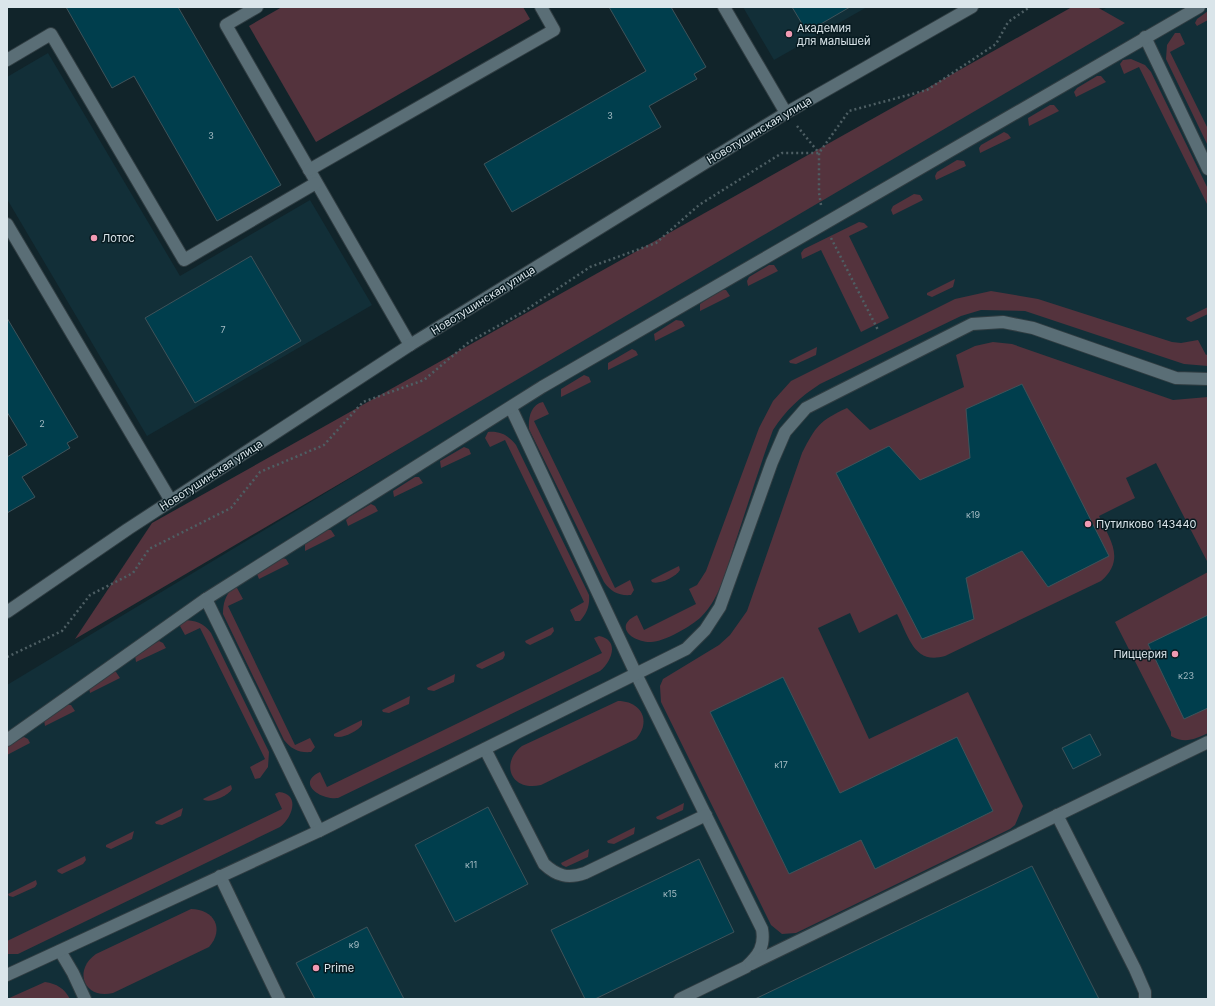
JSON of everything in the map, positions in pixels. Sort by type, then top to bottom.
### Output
[{"type":"street","points":[[257,7],[226,25],[410,345]]},
{"type":"street","points":[[309,170],[554,30],[541,7]]},
{"type":"street","points":[[724,7],[786,113]]},
{"type":"street","name":"Новотушинская улица","points":[[7,612],[171,501],[410,345],[786,113],[972,7]]},
{"type":"street","points":[[7,740],[206,599],[549,383],[825,224],[1145,36],[1199,7]]},
{"type":"street","points":[[7,60],[51,34],[184,260],[316,182]]},
{"type":"street","points":[[1145,36],[1208,169]]},
{"type":"street","points":[[7,224],[171,501]]},
{"type":"street","points":[[9,972],[60,951],[319,830],[686,649],[706,630],[720,607],[772,462],[785,432],[806,408],[972,324],[1003,322],[1033,328],[1176,378],[1208,379]]},
{"type":"street","points":[[510,408],[636,674],[762,928],[764,939],[760,949],[755,958],[746,967]]},
{"type":"street","points":[[206,599],[319,830]]},
{"type":"street","points":[[680,999],[1208,742]]},
{"type":"street","points":[[485,749],[544,864],[552,872],[563,876],[573,877],[585,873],[706,816]]},
{"type":"street","points":[[1058,815],[1135,969],[1145,992],[1145,999]]},
{"type":"street","points":[[220,876],[279,999]]},
{"type":"street","points":[[60,951],[73,973],[85,999]]},
{"type":"path","points":[[7,657],[62,631],[90,595],[133,573],[149,549],[231,508],[260,472],[324,445],[363,402],[424,380],[469,342],[523,312],[590,267],[656,243],[699,206],[782,153],[819,153],[849,111],[927,90],[996,44],[1008,22],[1030,7]]},
{"type":"shaded area","points":[[282,7],[523,7],[530,19],[316,142],[249,26]]},
{"type":"shaded area","name":"Академия для малышей","points":[[743,7],[867,7],[774,60]]},
{"type":"shaded area","points":[[1072,7],[1097,7],[1125,23],[75,639],[152,523]]},
{"type":"shaded area","points":[[1108,7],[1208,7],[1208,999],[7,999],[7,685],[495,391],[1040,44]]},
{"type":"shaded area","points":[[1208,11],[1208,20],[1197,26],[1195,23],[1197,19]]},
{"type":"shaded area","points":[[1175,33],[1180,33],[1185,44],[1170,52],[1208,129],[1208,146],[1166,59],[1167,45]]},
{"type":"shaded area","name":"Лотос","points":[[48,53],[180,276],[310,200],[372,305],[147,436],[7,199],[7,77]]},
{"type":"shaded area","points":[[1131,59],[1145,65],[1151,72],[1208,189],[1208,206],[1139,67],[1124,74],[1120,64],[1123,60]]},
{"type":"shaded area","points":[[1097,76],[1101,76],[1106,82],[1076,97],[1074,92],[1077,88]]},
{"type":"shaded area","points":[[1050,105],[1054,105],[1059,111],[1029,126],[1028,118]]},
{"type":"shaded area","points":[[1004,132],[1011,138],[980,153],[979,148],[981,145]]},
{"type":"shaded area","points":[[957,160],[964,161],[966,166],[936,180],[935,176],[937,172]]},
{"type":"shaded area","points":[[914,194],[920,195],[923,200],[893,215],[891,210],[893,206]]},
{"type":"shaded area","points":[[859,222],[864,223],[868,227],[849,236],[889,318],[861,332],[821,250],[802,259],[801,253],[804,249]]},
{"type":"shaded area","points":[[769,265],[774,265],[778,271],[748,286],[747,281],[749,277]]},
{"type":"shaded area","points":[[955,279],[953,287],[932,297],[927,295],[927,293]]},
{"type":"shaded area","points":[[721,290],[726,290],[730,296],[700,311],[700,304]]},
{"type":"shaded area","points":[[991,291],[1038,299],[1172,342],[1181,343],[1198,340],[1206,355],[1208,354],[1208,366],[1184,364],[1025,311],[981,310],[961,316],[820,384],[794,404],[773,430],[724,579],[708,609],[691,625],[662,640],[655,642],[643,641],[628,633],[626,624],[630,619],[637,615],[644,630],[696,604],[689,589],[697,585],[706,571],[759,428],[773,401],[791,381],[955,299]]},
{"type":"shaded area","points":[[1208,307],[1208,314],[1191,322],[1187,320],[1186,318]]},
{"type":"shaded area","points":[[676,320],[682,321],[685,326],[655,341],[654,334]]},
{"type":"shaded area","points":[[993,342],[1012,344],[1173,400],[1208,397],[1208,563],[1156,463],[1126,478],[1135,498],[1099,516],[1114,549],[1113,565],[1109,573],[1101,581],[945,656],[935,658],[919,653],[909,640],[897,614],[859,633],[850,613],[818,628],[869,739],[968,692],[1023,806],[1015,825],[1010,829],[796,933],[782,934],[771,925],[661,702],[660,686],[663,679],[719,645],[730,635],[747,611],[802,453],[819,425],[847,408],[870,430],[964,387],[956,355],[975,346]]},
{"type":"shaded area","points":[[817,347],[816,355],[796,364],[790,363],[789,361]]},
{"type":"shaded area","points":[[632,349],[636,351],[638,355],[608,370],[608,363]]},
{"type":"shaded area","points":[[584,375],[589,377],[591,382],[561,397],[561,389]]},
{"type":"shaded area","points":[[543,402],[549,414],[534,421],[615,588],[630,580],[634,590],[631,595],[616,593],[604,582],[529,429],[531,412],[539,403]]},
{"type":"shaded area","points":[[488,432],[504,434],[516,445],[589,595],[588,609],[580,621],[575,621],[570,610],[584,602],[505,440],[490,447],[485,438]]},
{"type":"shaded area","points":[[464,447],[469,449],[471,454],[441,468],[440,461]]},
{"type":"shaded area","points":[[415,477],[419,477],[423,483],[394,497],[393,491]]},
{"type":"shaded area","points":[[371,504],[375,506],[378,511],[348,526],[346,520],[349,517]]},
{"type":"shaded area","points":[[327,530],[331,530],[335,536],[305,551],[305,543]]},
{"type":"shaded area","points":[[282,558],[286,559],[289,564],[259,579],[257,574]]},
{"type":"shaded area","points":[[679,566],[680,570],[678,573],[671,578],[655,583],[652,582],[651,580]]},
{"type":"shaded area","points":[[1208,572],[1208,733],[1194,739],[1181,740],[1171,736],[1171,732],[1115,622]]},
{"type":"shaded area","points":[[233,588],[237,588],[243,599],[228,606],[295,745],[310,738],[315,747],[311,752],[296,750],[289,746],[284,740],[223,614],[225,600]]},
{"type":"shaded area","points":[[183,620],[199,623],[211,633],[269,752],[268,767],[260,778],[255,779],[250,767],[265,759],[200,628],[185,635],[180,626]]},
{"type":"shaded area","points":[[553,627],[554,631],[551,635],[530,645],[526,643],[525,641]]},
{"type":"shaded area","points":[[599,636],[606,638],[612,646],[612,651],[608,662],[600,671],[338,798],[331,798],[318,794],[310,786],[310,781],[313,776],[320,772],[327,787],[602,653],[594,638]]},
{"type":"shaded area","points":[[159,641],[163,643],[166,648],[136,662],[135,655]]},
{"type":"shaded area","points":[[504,651],[505,655],[503,659],[482,669],[477,667],[476,665]]},
{"type":"shaded area","points":[[112,672],[116,672],[120,678],[90,693],[89,688]]},
{"type":"shaded area","points":[[455,674],[454,682],[434,691],[428,690],[427,688]]},
{"type":"shaded area","points":[[410,696],[409,704],[389,713],[383,712],[382,710]]},
{"type":"shaded area","points":[[618,701],[633,704],[642,713],[643,725],[641,732],[636,739],[541,785],[531,786],[523,784],[516,780],[512,775],[510,768],[511,761],[515,753],[522,746]]},
{"type":"shaded area","points":[[66,705],[71,705],[75,711],[45,726],[44,720]]},
{"type":"shaded area","points":[[362,720],[362,725],[353,732],[341,737],[334,736],[334,734]]},
{"type":"shaded area","points":[[24,737],[28,739],[30,743],[7,755],[7,746]]},
{"type":"shaded area","points":[[231,785],[232,789],[230,792],[215,800],[207,801],[203,799]]},
{"type":"shaded area","points":[[279,792],[290,797],[292,802],[291,812],[280,827],[18,954],[7,954],[7,941],[282,809],[275,794]]},
{"type":"shaded area","points":[[684,803],[683,810],[661,820],[657,819],[656,817]]},
{"type":"shaded area","points":[[183,808],[181,816],[162,825],[156,824],[155,822]]},
{"type":"shaded area","points":[[635,827],[634,834],[614,844],[608,843],[607,841]]},
{"type":"shaded area","points":[[134,831],[132,839],[111,849],[106,847],[106,845]]},
{"type":"shaded area","points":[[589,849],[588,857],[566,867],[562,865],[561,863]]},
{"type":"shaded area","points":[[85,856],[86,860],[83,864],[62,874],[58,872],[57,870]]},
{"type":"shaded area","points":[[36,880],[37,884],[35,887],[13,897],[9,896],[8,894]]},
{"type":"shaded area","points":[[191,909],[206,912],[215,921],[216,933],[214,940],[209,947],[113,993],[103,994],[95,992],[89,988],[83,976],[89,961],[96,954]]},
{"type":"shaded area","points":[[45,982],[60,987],[70,999],[7,999]]},
{"type":"building","points":[[66,7],[178,7],[281,185],[217,221],[134,76],[112,88]]},
{"type":"building","points":[[609,7],[671,7],[706,67],[694,74],[697,79],[649,106],[661,127],[512,212],[484,164],[646,71]]},
{"type":"building","points":[[792,7],[850,7],[807,32]]},
{"type":"building","points":[[251,256],[301,341],[195,403],[145,318]]},
{"type":"building","points":[[7,318],[78,437],[67,443],[70,448],[22,477],[35,497],[7,513],[7,457],[27,445],[7,412]]},
{"type":"building","points":[[1022,384],[1109,556],[1048,587],[1022,551],[966,578],[974,619],[922,639],[836,473],[889,446],[920,480],[970,458],[966,409]]},
{"type":"building","points":[[1208,615],[1208,708],[1184,719],[1148,644]]},
{"type":"building","points":[[783,677],[840,793],[957,737],[993,811],[875,869],[861,840],[789,874],[710,712]]},
{"type":"building","points":[[1090,734],[1101,755],[1073,769],[1062,748]]},
{"type":"building","points":[[488,807],[528,884],[455,922],[415,845]]},
{"type":"building","points":[[699,859],[734,932],[595,999],[585,999],[551,930]]},
{"type":"building","points":[[1032,866],[1099,999],[755,999]]},
{"type":"building","points":[[367,927],[404,999],[315,999],[296,963]]},
{"type":"place","name":"Академия для малышей","points":[[789,34]]},
{"type":"place","name":"Лотос","points":[[94,238]]},
{"type":"place","name":"Путилково 143440","points":[[1088,524]]},
{"type":"place","name":"Пиццерия","points":[[1175,654]]},
{"type":"place","name":"Prime","points":[[316,968]]}]
